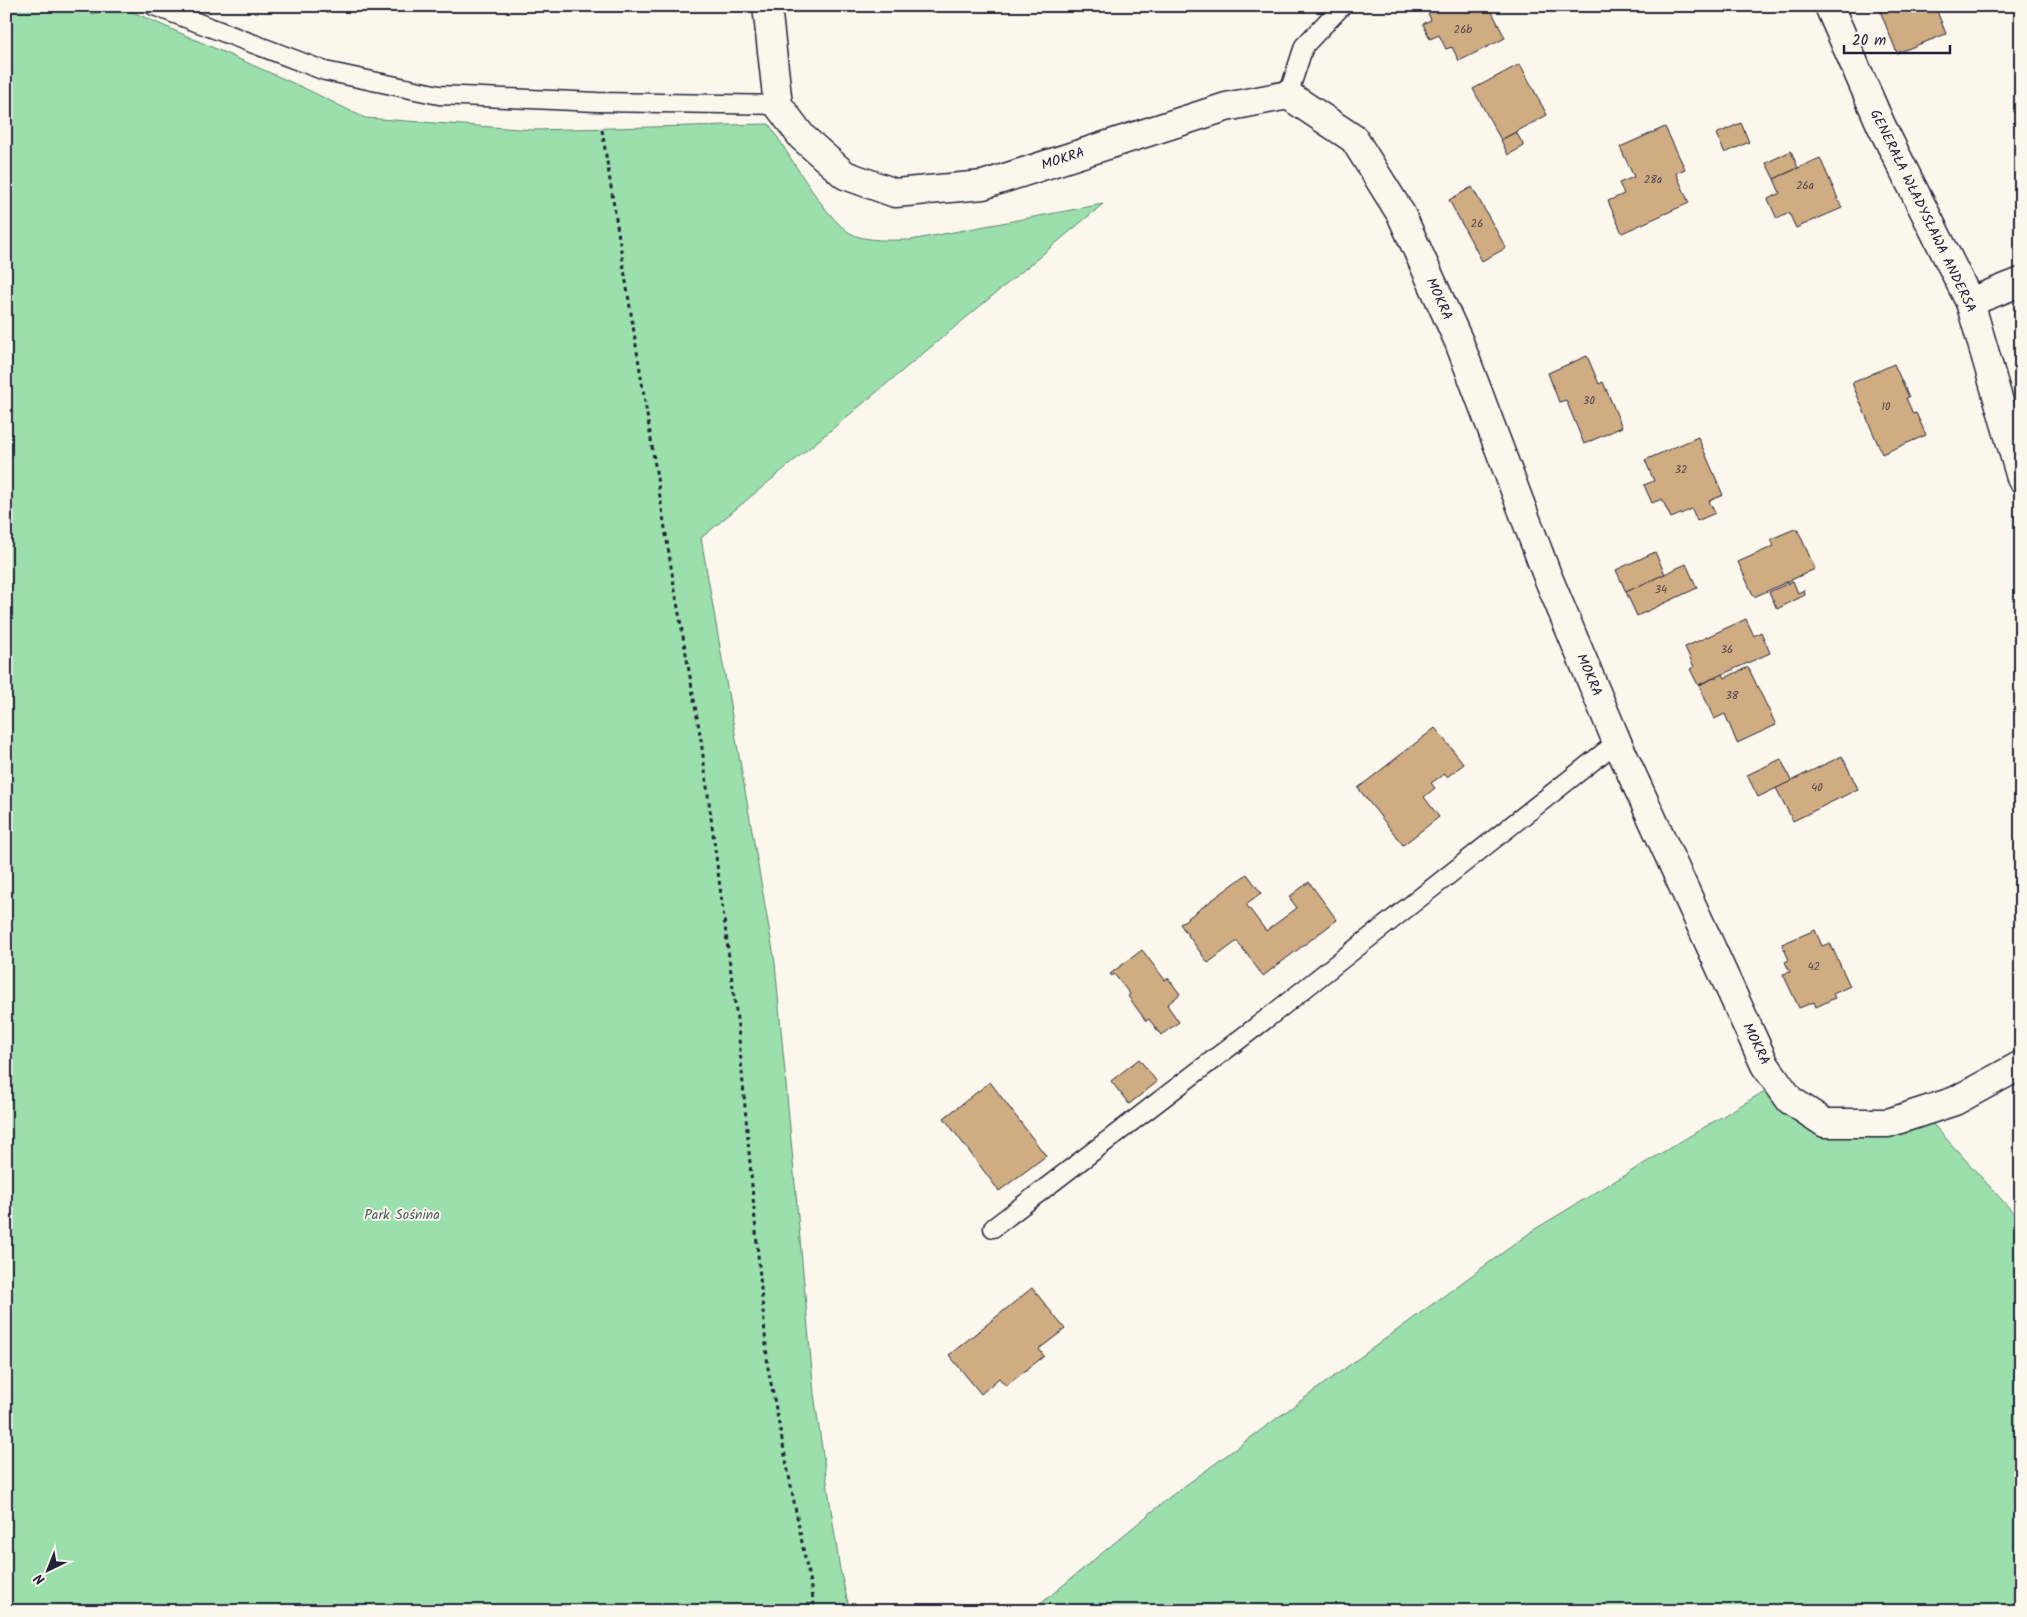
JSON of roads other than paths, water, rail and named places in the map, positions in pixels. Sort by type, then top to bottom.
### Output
[{"type":"street","name":"MOKRA","points":[[766,6],[778,105],[802,137],[845,176],[895,193],[983,185],[1226,107],[1288,95],[1354,139],[1401,214],[1459,342],[1547,575],[1617,742],[1765,1065],[1790,1100],[1825,1123],[1888,1123],[1955,1101],[2021,1065]]},
{"type":"street","name":"GENERAŁA WŁADYSŁAWA ANDERSA","points":[[1829,6],[1881,125],[1970,302],[2021,478]]},
{"type":"street","points":[[1970,302],[2021,282]]},
{"type":"lane","points":[[154,6],[324,71],[439,95],[597,102],[778,105]]},
{"type":"lane","points":[[1288,95],[1304,46],[1342,6]]},
{"type":"lane","points":[[993,1228],[1281,1006],[1617,742]]},
{"type":"park label","name":"Park Sośnina","points":[[402,1215]]}]
